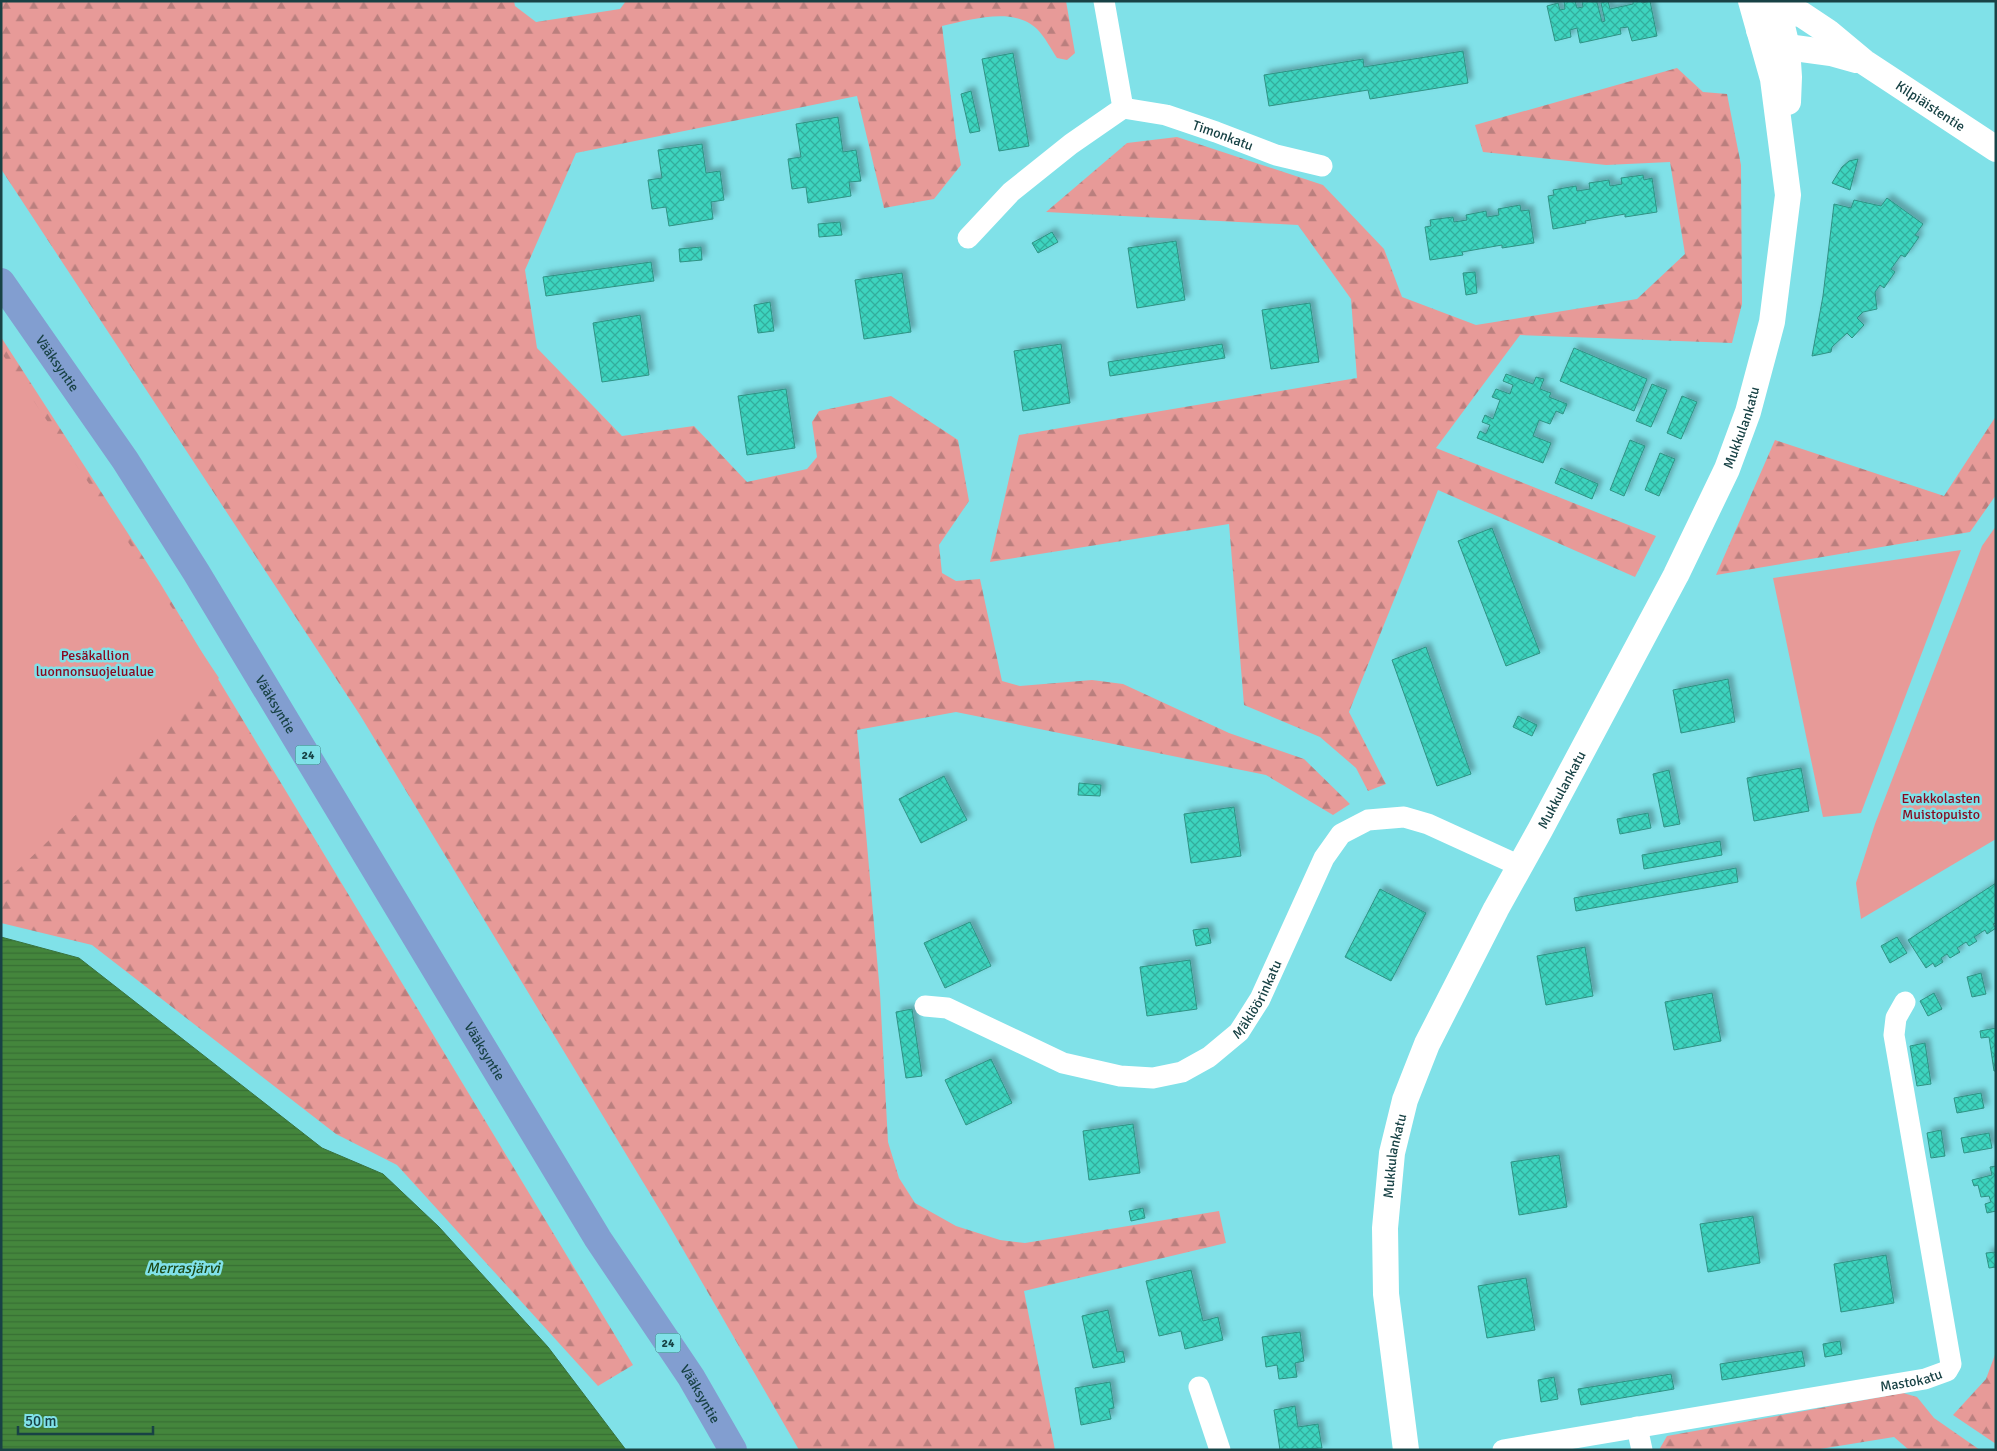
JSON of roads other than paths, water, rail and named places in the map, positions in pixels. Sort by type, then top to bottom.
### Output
[{"type":"highway","name":"Vääksyntie","points":[[1,282],[125,460],[196,572],[598,1239],[691,1377],[733,1450]]},
{"type":"highway","name":"Vääksyntie","points":[[598,1239],[674,1385],[711,1450]]},
{"type":"street","points":[[968,238],[1010,192],[1071,144],[1123,108],[1104,1]]},
{"type":"street","name":"Mukkulankatu","points":[[1406,1450],[1386,1294],[1385,1228],[1392,1153],[1405,1100],[1427,1044],[1676,575],[1728,470],[1748,412],[1772,322],[1788,195],[1773,79],[1751,1]]},
{"type":"street","points":[[1760,30],[1778,7]]},
{"type":"street","name":"Mukkulankatu","points":[[1778,7],[1787,47],[1789,77],[1788,102],[1782,138]]},
{"type":"street","name":"Kilpiäistentie","points":[[1778,7],[1801,14],[1828,32],[1864,62],[1996,149]]},
{"type":"street","name":"Kilpiäistentie","points":[[1760,30],[1787,47],[1831,52],[1864,62]]},
{"type":"street","name":"Timonkatu","points":[[1123,108],[1166,116],[1216,132],[1276,155],[1322,166]]},
{"type":"street","name":"Mäklöörinkatu","points":[[925,1006],[947,1008],[1064,1063],[1120,1076],[1153,1078],[1182,1072],[1209,1057],[1239,1032],[1260,999],[1324,858],[1341,834],[1368,820],[1404,817],[1428,824],[1520,866]]},
{"type":"street","name":"Mastokatu","points":[[1503,1450],[1925,1378],[1941,1374],[1947,1370],[1951,1364],[1894,1034],[1896,1018],[1905,1002]]},
{"type":"street","points":[[1199,1387],[1220,1450]]},
{"type":"street","points":[[1637,1427],[1642,1450]]},
{"type":"water","name":"Merrasjärvi","points":[[1,937],[79,958],[322,1148],[383,1174],[439,1227],[548,1347],[626,1450],[1,1450]]},
{"type":"park label","name":"Pesäkallion luonnonsuojelualue","points":[[95,664]]},
{"type":"park label","name":"Evakkolasten Muistopuisto","points":[[1941,806]]}]
